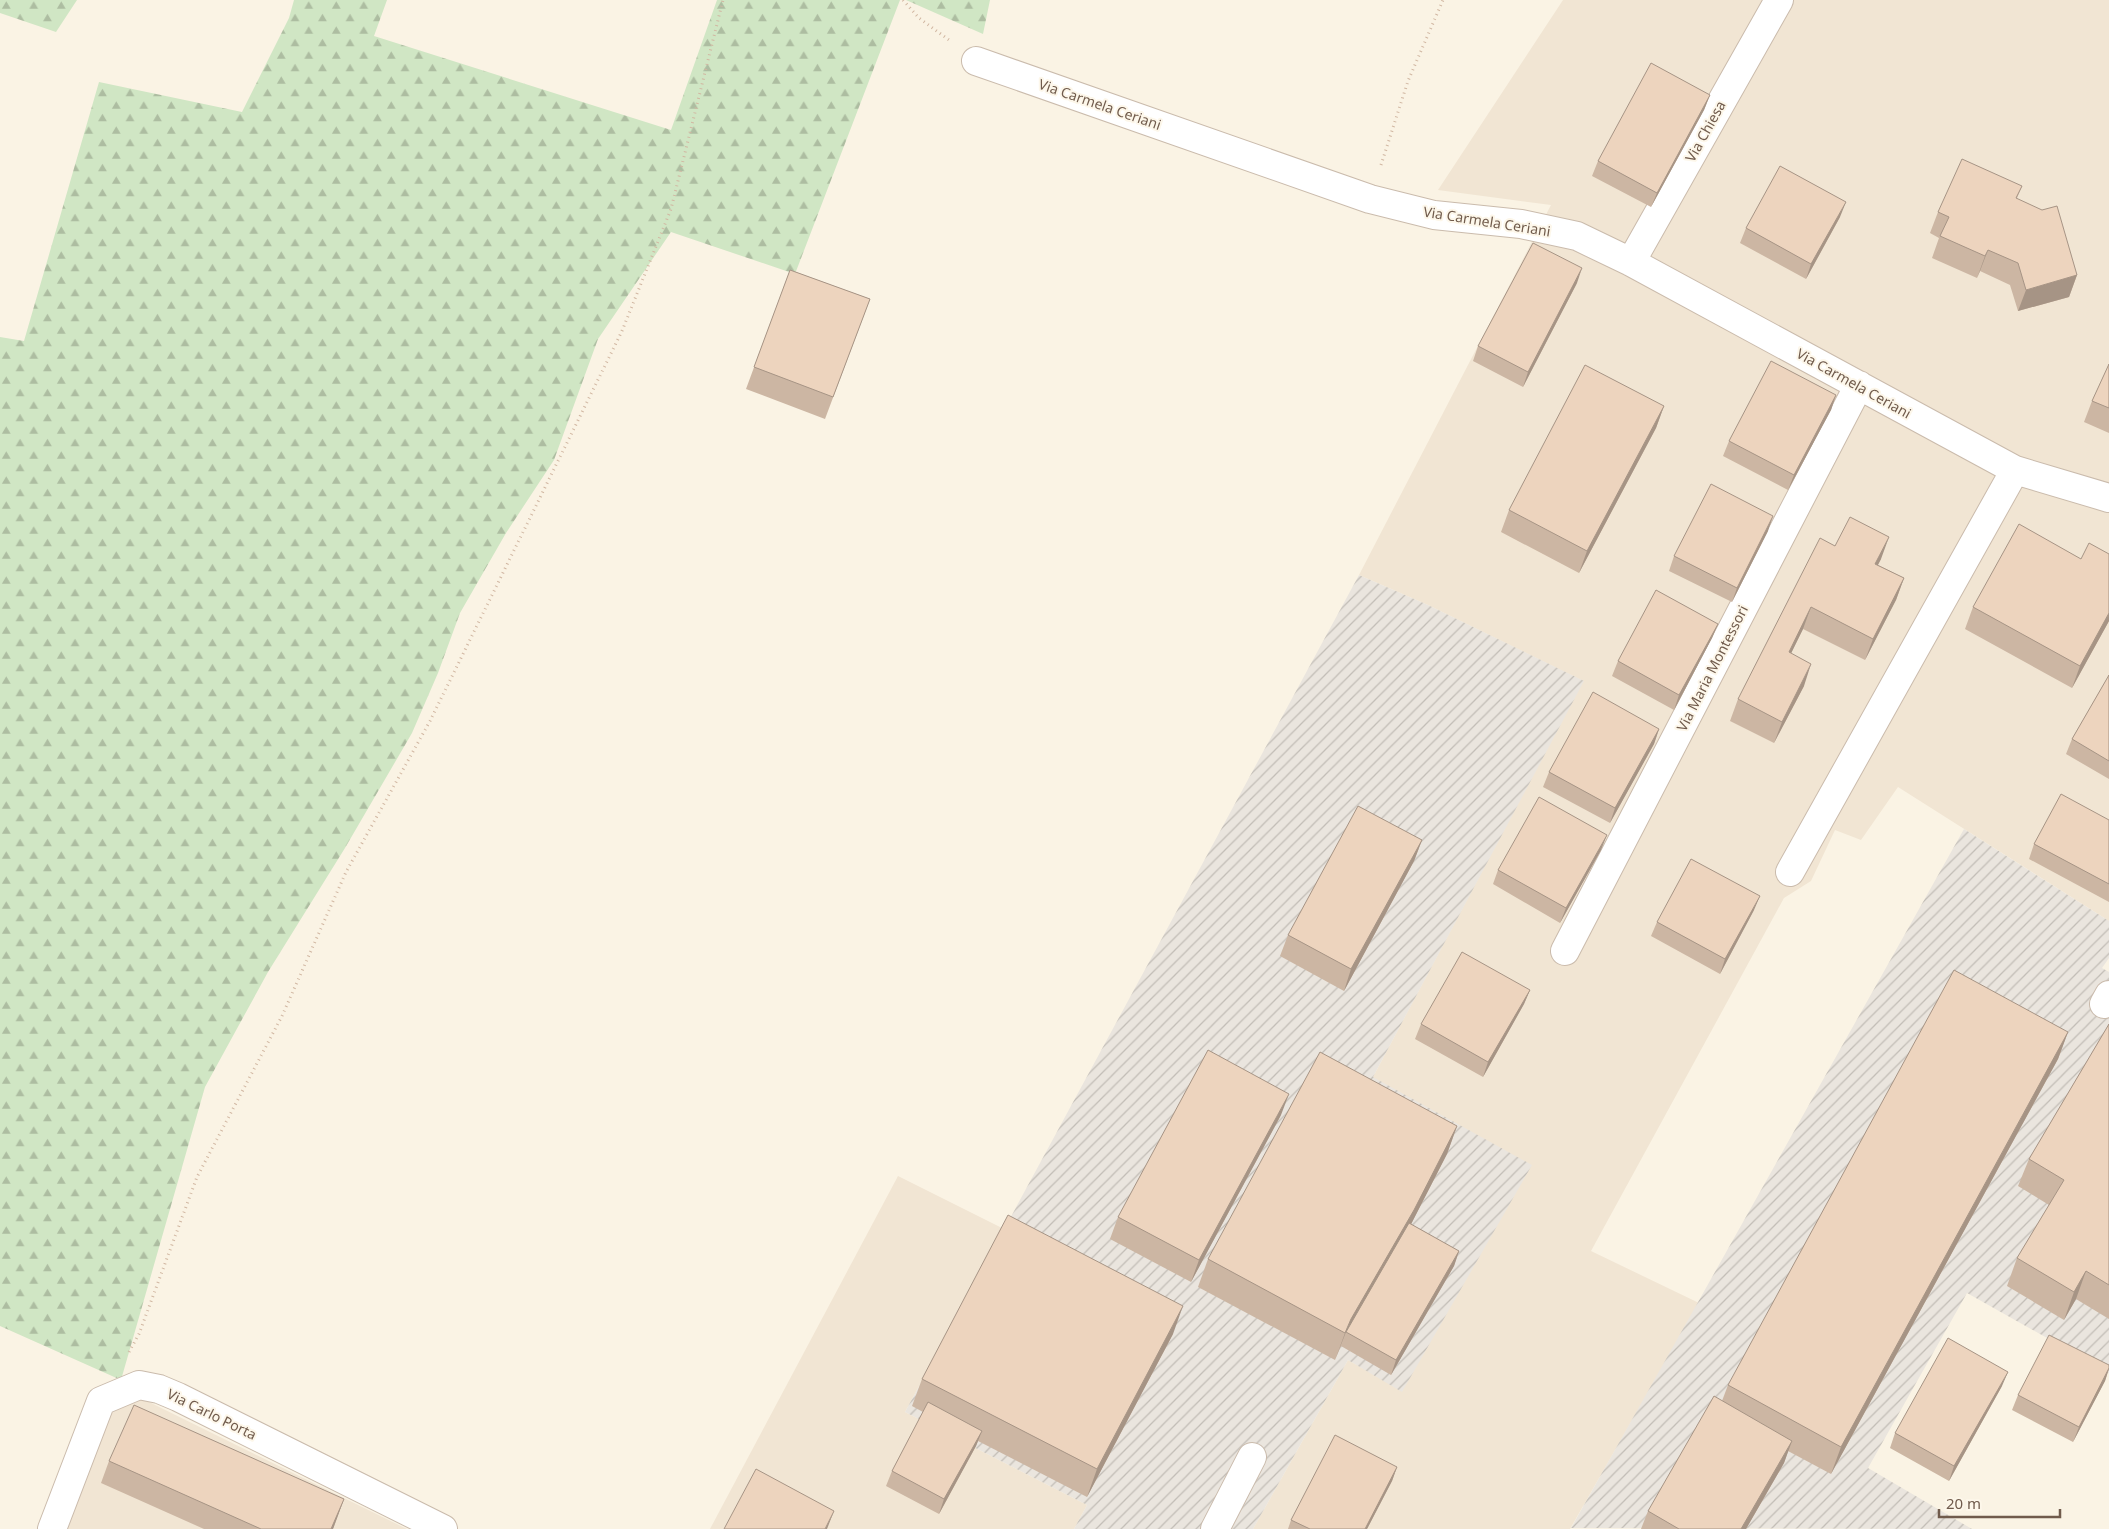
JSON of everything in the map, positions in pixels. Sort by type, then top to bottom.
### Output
[{"type":"street","name":"Via Chiesa","points":[[1631,262],[1779,0]]},
{"type":"street","name":"Via Carmela Ceriani","points":[[976,60],[1370,199],[1434,214],[1521,224],[1577,236],[1631,262],[2016,470],[2109,498]]},
{"type":"street","name":"Via Maria Montessori","points":[[1565,951],[1859,385]]},
{"type":"street","points":[[1790,872],[2016,470]]},
{"type":"street","name":"Via Carlo Porta","points":[[101,1401],[139,1385],[166,1392],[443,1529]]},
{"type":"street","points":[[52,1529],[101,1401]]},
{"type":"street","points":[[1215,1529],[1252,1457]]},
{"type":"path","points":[[101,1401],[139,1334],[197,1177],[282,1016],[346,872],[430,721],[622,331],[671,210],[723,0]]},
{"type":"path","points":[[903,0],[919,18],[976,60]]},
{"type":"path","points":[[1370,199],[1408,80],[1444,0]]},
{"type":"shaded area","points":[[1563,0],[2109,0],[2109,921],[1898,787],[1861,840],[1835,830],[1811,881],[1784,898],[1591,1251],[1699,1303],[1570,1529],[1253,1529],[1348,1360],[1403,1391],[1373,1077],[1583,681],[1428,605],[1359,575],[1551,205],[1438,190]]},
{"type":"shaded area","points":[[1359,575],[1428,605],[1584,681],[1373,1077],[1532,1165],[1402,1392],[1348,1360],[1253,1529],[1074,1529],[1087,1505],[905,1412]]},
{"type":"shaded area","points":[[1964,829],[2109,921],[2109,958],[2102,968],[2109,972],[2109,1373],[1967,1293],[1868,1468],[1972,1529],[1571,1528]]},
{"type":"shaded area","points":[[898,1176],[1004,1229],[905,1412],[1087,1505],[1074,1529],[710,1529]]},
{"type":"shaded area","points":[[141,1398],[407,1529],[67,1529],[110,1412]]},
{"type":"green space","points":[[0,0],[77,0],[56,32],[0,13]]},
{"type":"green space","points":[[294,0],[387,0],[374,36],[671,130],[717,0],[900,0],[795,274],[671,232],[598,339],[554,460],[506,533],[460,613],[438,673],[412,733],[345,848],[268,972],[205,1087],[121,1380],[0,1326],[0,337],[24,341],[99,82],[242,112],[289,18]]},
{"type":"green space","points":[[906,0],[990,0],[983,34]]},
{"type":"building","points":[[1651,63],[1710,95],[1657,193],[1598,161]]},
{"type":"building","points":[[1962,159],[2022,186],[2016,198],[2042,210],[2057,206],[2077,275],[2026,290],[2018,263],[1988,250],[1985,256],[1940,236],[1949,217],[1938,212]]},
{"type":"building","points":[[1780,166],[1846,202],[1811,264],[1746,228]]},
{"type":"building","points":[[1533,243],[1582,268],[1528,372],[1478,346]]},
{"type":"building","points":[[790,270],[870,299],[833,397],[754,367]]},
{"type":"building","points":[[1771,361],[1836,395],[1794,475],[1729,441]]},
{"type":"building","points":[[2109,364],[2109,408],[2092,401]]},
{"type":"building","points":[[1585,365],[1664,406],[1587,551],[1509,510]]},
{"type":"building","points":[[1711,484],[1773,516],[1737,588],[1674,556]]},
{"type":"building","points":[[1850,517],[1889,537],[1875,564],[1904,578],[1873,639],[1811,607],[1789,652],[1811,664],[1782,722],[1738,699],[1820,538],[1835,546]]},
{"type":"building","points":[[2019,524],[2081,559],[2089,543],[2109,554],[2109,613],[2080,666],[1973,607]]},
{"type":"building","points":[[1656,590],[1718,624],[1679,695],[1618,661]]},
{"type":"building","points":[[2109,675],[2109,761],[2072,739]]},
{"type":"building","points":[[1593,692],[1659,729],[1615,808],[1549,772]]},
{"type":"building","points":[[2061,794],[2109,820],[2109,884],[2034,844]]},
{"type":"building","points":[[1539,797],[1607,835],[1566,908],[1498,870]]},
{"type":"building","points":[[1358,806],[1422,840],[1351,969],[1288,935]]},
{"type":"building","points":[[1691,859],[1760,896],[1725,959],[1657,922]]},
{"type":"building","points":[[1462,952],[1530,990],[1488,1062],[1421,1024]]},
{"type":"building","points":[[1954,970],[2068,1032],[1841,1447],[1728,1385]]},
{"type":"building","points":[[2109,1024],[2109,1285],[2086,1271],[2074,1292],[2017,1258],[2064,1180],[2029,1159]]},
{"type":"building","points":[[1208,1050],[1289,1094],[1199,1260],[1118,1217]]},
{"type":"building","points":[[1320,1052],[1457,1126],[1414,1210],[1351,1319],[1345,1333],[1208,1259]]},
{"type":"building","points":[[1008,1215],[1183,1306],[1097,1469],[922,1379]]},
{"type":"building","points":[[1409,1223],[1459,1251],[1396,1360],[1346,1332]]},
{"type":"building","points":[[2049,1335],[2109,1365],[2079,1427],[2018,1395]]},
{"type":"building","points":[[1948,1338],[2008,1372],[1954,1466],[1895,1433]]},
{"type":"building","points":[[1714,1396],[1792,1441],[1741,1529],[1679,1529],[1648,1511]]},
{"type":"building","points":[[928,1402],[982,1431],[944,1499],[892,1471]]},
{"type":"building","points":[[134,1405],[344,1499],[331,1529],[261,1529],[109,1461]]},
{"type":"building","points":[[1335,1435],[1397,1467],[1365,1529],[1310,1529],[1291,1520]]},
{"type":"building","points":[[756,1469],[834,1511],[825,1529],[724,1529]]}]
